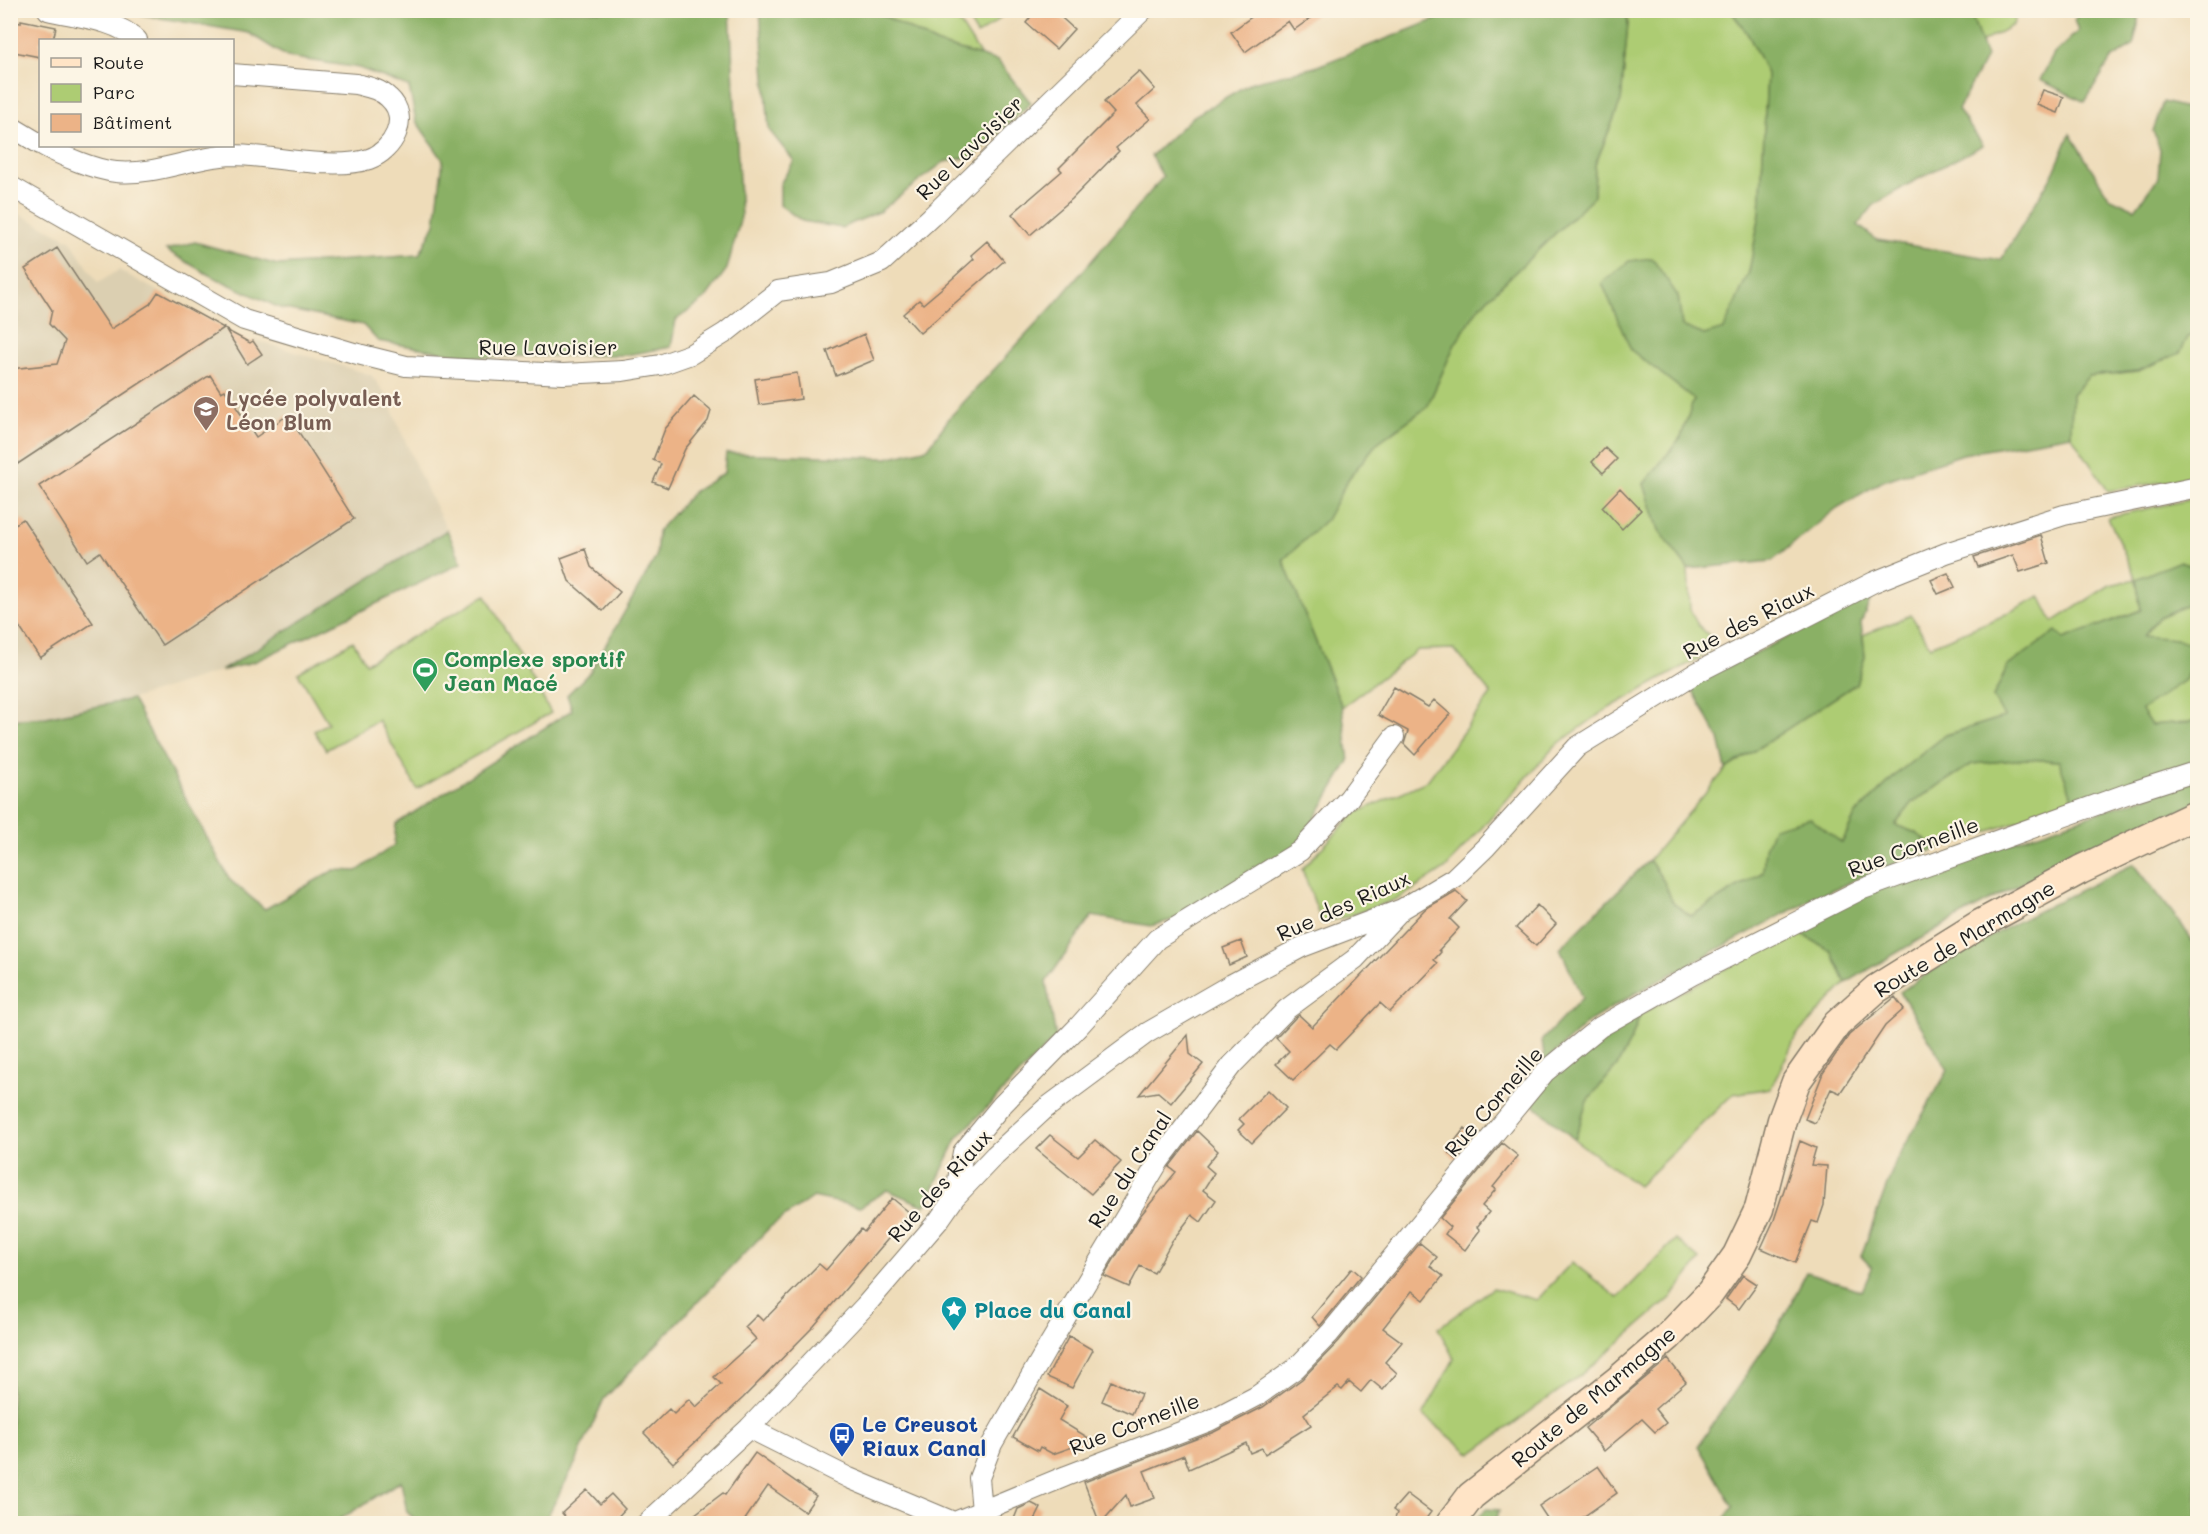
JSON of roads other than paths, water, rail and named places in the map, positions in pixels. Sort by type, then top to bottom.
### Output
[{"type":"street","points":[[48,10],[113,26],[128,32],[136,39]]},
{"type":"street","name":"Rue Lavoisier","points":[[10,186],[244,320],[354,353],[406,366],[563,374],[660,365],[691,354],[725,333],[778,291],[831,284],[882,262],[1143,10]]},
{"type":"street","points":[[48,147],[88,164],[116,172],[142,171],[205,157],[234,155],[318,162],[357,162],[372,158],[389,147],[399,129],[398,114],[391,98],[375,88],[356,84],[234,74]]},
{"type":"street","points":[[10,126],[39,142]]},
{"type":"street","name":"Rue des Riaux","points":[[646,1524],[749,1428],[865,1306],[956,1197],[995,1155],[1046,1108],[1147,1033],[1302,947],[1402,909],[1454,878],[1486,847],[1577,747],[1696,673],[1874,582],[1946,553],[2064,515],[2198,487]]},
{"type":"street","points":[[956,1197],[963,1152],[1000,1106],[1078,1027],[1157,939],[1300,851],[1349,798],[1394,737]]},
{"type":"street","name":"Rue Corneille","points":[[945,1521],[982,1511],[1209,1420],[1257,1396],[1296,1369],[1330,1333],[1545,1072],[1600,1027],[1692,975],[1860,890],[2132,792],[2198,771]]},
{"type":"street","name":"Route de Marmagne","points":[[1450,1524],[1471,1496],[1617,1381],[1668,1337],[1710,1293],[1737,1255],[1759,1209],[1782,1120],[1796,1082],[1837,1024],[1876,989],[1971,929],[2080,870],[2198,814]]},
{"type":"street","name":"Rue du Canal","points":[[982,1511],[979,1478],[992,1444],[1159,1161],[1232,1065],[1287,1009],[1355,959],[1402,909]]},
{"type":"street","points":[[749,1428],[849,1479],[945,1521]]},
{"type":"place","name":"Lycée polyvalent Léon Blum","points":[[206,432]]},
{"type":"place","name":"Complexe sportif Jean Macé","points":[[425,693]]},
{"type":"place","name":"Place du Canal","points":[[954,1332]]},
{"type":"place","name":"Le Creusot Riaux Canal","points":[[842,1458]]}]
